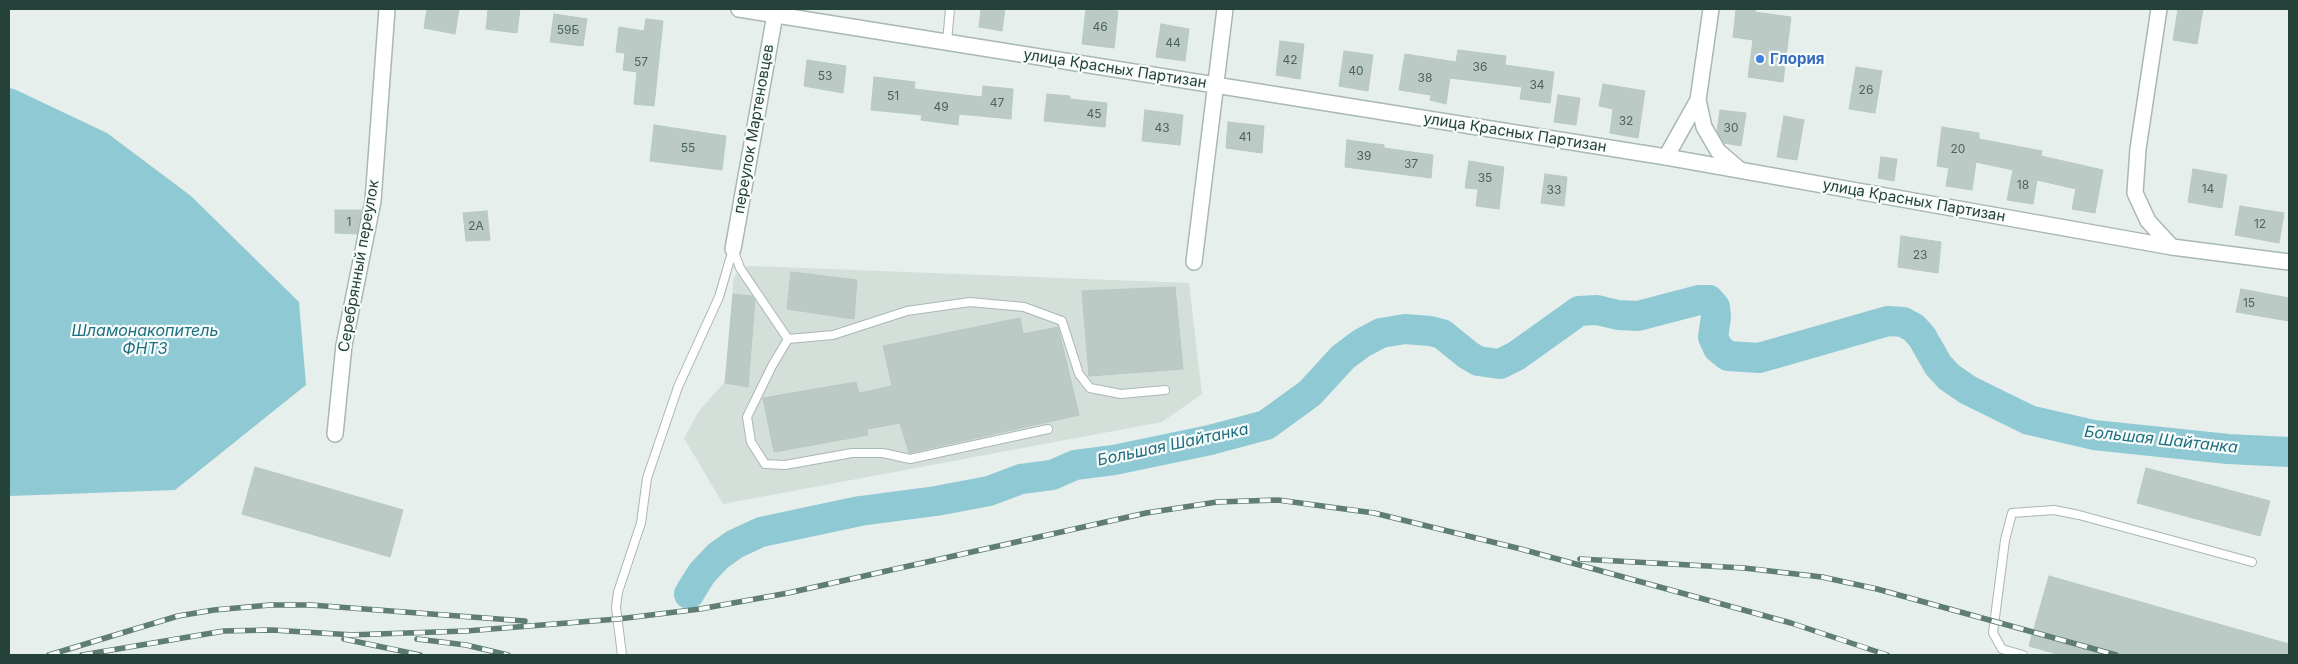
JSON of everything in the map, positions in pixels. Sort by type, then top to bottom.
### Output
[{"type":"street","name":"Серебрянный переулок","points":[[335,434],[344,345],[373,201],[387,9]]},
{"type":"street","name":"улица Красных Партизан","points":[[739,9],[775,12],[947,42],[1740,170],[2172,247],[2289,262]]},
{"type":"street","points":[[1194,262],[1225,9]]},
{"type":"street","points":[[1711,9],[1698,100],[1704,127],[1718,150],[1740,170]]},
{"type":"street","points":[[2159,9],[2138,149],[2135,194],[2148,221],[2172,247]]},
{"type":"street","name":"переулок Мартеновцев","points":[[733,248],[775,12]]},
{"type":"street","points":[[1666,158],[1698,100]]},
{"type":"lane","points":[[947,42],[950,9]]},
{"type":"lane","points":[[733,248],[740,268],[788,339]]},
{"type":"lane","points":[[622,655],[616,607],[618,592],[641,523],[647,478],[678,387],[719,297],[733,248]]},
{"type":"lane","points":[[788,339],[833,336],[907,311],[970,302],[1024,307],[1062,321],[1079,374],[1090,388],[1120,394],[1164,390]]},
{"type":"lane","points":[[788,339],[772,366],[747,417],[751,442],[765,464],[785,465],[852,453],[883,453],[910,459],[1048,429]]},
{"type":"lane","points":[[2023,655],[2002,648],[1993,633],[2005,540],[2012,513],[2054,510],[2079,515],[2252,562]]},
{"type":"shaded area","points":[[752,266],[1189,283],[1202,394],[1162,422],[723,504],[684,438],[699,411],[730,376],[733,280],[740,268]]},
{"type":"water","name":"Шламонакопитель ФНТЗ","points":[[9,88],[107,133],[191,196],[299,302],[306,385],[175,490],[9,496]]},
{"type":"building","points":[[427,9],[459,9],[455,34],[424,28]]},
{"type":"building","points":[[488,9],[520,9],[517,33],[486,29]]},
{"type":"building","points":[[981,9],[1005,9],[1002,31],[979,27]]},
{"type":"building","points":[[1086,9],[1118,11],[1114,48],[1082,44]]},
{"type":"building","points":[[1736,9],[1756,9],[1755,12],[1791,17],[1783,82],[1748,77],[1753,40],[1733,37]]},
{"type":"building","points":[[2178,9],[2203,9],[2197,44],[2173,40]]},
{"type":"building","points":[[554,14],[587,19],[583,46],[550,42]]},
{"type":"building","points":[[646,19],[663,21],[654,106],[634,104],[637,72],[623,70],[625,53],[616,52],[619,27],[644,31]]},
{"type":"building","points":[[1161,24],[1189,29],[1185,61],[1156,57]]},
{"type":"building","points":[[1280,41],[1304,44],[1300,79],[1276,75]]},
{"type":"building","points":[[1458,50],[1506,56],[1505,65],[1554,72],[1550,103],[1520,99],[1522,87],[1450,78],[1446,104],[1430,100],[1431,95],[1399,90],[1405,54],[1456,62]]},
{"type":"building","points":[[1344,51],[1373,55],[1368,91],[1339,86]]},
{"type":"building","points":[[807,60],[846,66],[843,93],[804,86]]},
{"type":"building","points":[[1856,67],[1882,71],[1875,113],[1849,109]]},
{"type":"building","points":[[874,77],[915,82],[914,89],[982,97],[983,86],[1013,89],[1011,119],[959,114],[958,125],[921,120],[922,115],[871,110]]},
{"type":"building","points":[[1603,84],[1645,91],[1638,138],[1610,133],[1613,109],[1599,106]]},
{"type":"building","points":[[1047,94],[1070,96],[1070,99],[1107,103],[1105,127],[1044,121]]},
{"type":"building","points":[[1558,95],[1580,98],[1576,125],[1554,122]]},
{"type":"building","points":[[1145,110],[1183,115],[1180,145],[1142,141]]},
{"type":"building","points":[[1720,110],[1746,113],[1741,146],[1724,143],[1717,131]]},
{"type":"building","points":[[1784,116],[1804,120],[1797,160],[1777,157]]},
{"type":"building","points":[[1228,122],[1264,126],[1262,153],[1226,148]]},
{"type":"building","points":[[654,125],[726,136],[722,170],[650,161]]},
{"type":"building","points":[[1942,127],[1979,133],[1979,139],[2042,151],[2041,156],[2103,170],[2095,213],[2072,209],[2076,189],[2037,180],[2033,204],[2007,200],[2013,170],[1976,162],[1972,190],[1946,186],[1949,168],[1937,166]]},
{"type":"building","points":[[1347,140],[1384,145],[1384,148],[1433,155],[1431,178],[1345,167]]},
{"type":"building","points":[[1881,157],[1897,159],[1894,181],[1878,178]]},
{"type":"building","points":[[1469,161],[1504,167],[1499,209],[1476,206],[1478,189],[1465,188]]},
{"type":"building","points":[[2193,169],[2227,175],[2222,208],[2188,202]]},
{"type":"building","points":[[1545,174],[1567,177],[1564,206],[1541,203]]},
{"type":"building","points":[[2240,206],[2284,213],[2279,243],[2235,235]]},
{"type":"building","points":[[335,210],[362,210],[357,234],[335,233]]},
{"type":"building","points":[[487,211],[490,240],[466,241],[463,213]]},
{"type":"building","points":[[1901,236],[1941,242],[1938,273],[1898,267]]},
{"type":"building","points":[[791,272],[857,280],[854,319],[787,309]]},
{"type":"building","points":[[1175,287],[1183,369],[1089,376],[1082,291]]},
{"type":"building","points":[[2241,289],[2289,298],[2289,321],[2236,312]]},
{"type":"building","points":[[733,294],[752,296],[755,300],[748,387],[725,383]]},
{"type":"building","points":[[1020,318],[1023,334],[1058,327],[1079,415],[909,453],[900,423],[867,429],[868,435],[774,452],[763,398],[856,382],[859,393],[892,386],[883,346]]},
{"type":"building","points":[[255,467],[403,510],[390,557],[242,514]]},
{"type":"building","points":[[2146,468],[2270,501],[2260,536],[2137,503]]},
{"type":"building","points":[[2049,576],[2289,644],[2289,655],[2060,655],[2029,646]]},
{"type":"waterway","name":"Большая Шайтанка","points":[[689,594],[702,573],[718,556],[735,544],[761,532],[860,511],[936,501],[989,491],[1021,479],[1052,475],[1075,465],[1114,460],[1210,440],[1266,425],[1310,393],[1343,357],[1362,343],[1381,333],[1405,329],[1442,334],[1478,361],[1500,364],[1516,356],[1579,311],[1597,310],[1618,315],[1638,316],[1699,300],[1709,300],[1715,307],[1716,317],[1713,337],[1718,348],[1728,356],[1759,358],[1888,321],[1903,322],[1914,328],[1922,337],[1938,365],[1949,377],[1968,390],[2029,420],[2094,435],[2228,449],[2289,452]]},
{"type":"railway","points":[[348,635],[466,631],[618,619],[700,609],[788,593],[1146,513],[1217,502],[1278,500],[1374,513],[1521,549],[1791,623],[1887,655]]},
{"type":"railway","points":[[1580,559],[1744,568],[1822,577],[1877,589],[2116,655]]},
{"type":"railway","points":[[49,655],[178,616],[214,610],[270,605],[311,605],[525,621]]},
{"type":"railway","points":[[82,655],[224,631],[272,630],[354,635]]},
{"type":"railway","points":[[344,639],[420,655]]},
{"type":"railway","points":[[417,639],[466,645],[508,655]]},
{"type":"place","name":"Глория","points":[[1760,59]]}]
